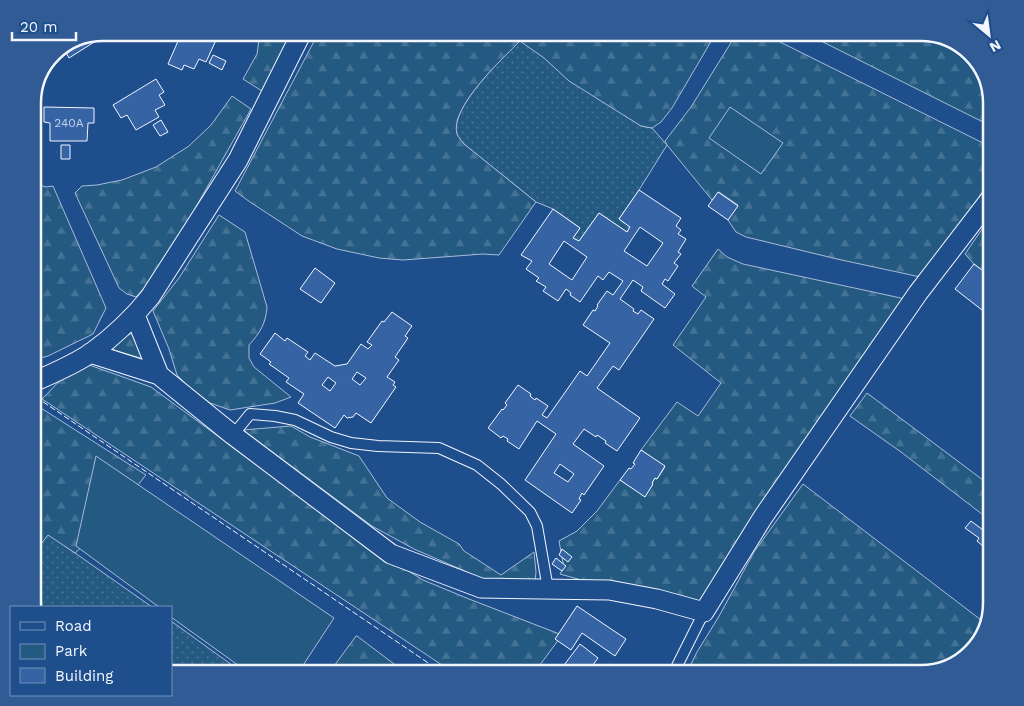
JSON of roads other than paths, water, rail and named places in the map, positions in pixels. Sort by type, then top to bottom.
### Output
[{"type":"street","points":[[41,378],[90,353],[135,315],[150,297],[238,160],[298,41]]},
{"type":"street","points":[[90,353],[159,375],[233,435],[391,554],[481,588],[609,590],[657,599],[704,612],[763,517],[918,293],[983,210]]},
{"type":"street","points":[[135,315],[159,375]]},
{"type":"lane","points":[[233,435],[250,414],[275,416],[295,420],[332,437],[351,443],[439,448],[477,465],[501,484],[530,512],[538,526],[548,589]]},
{"type":"lane","points":[[678,665],[704,612]]}]
